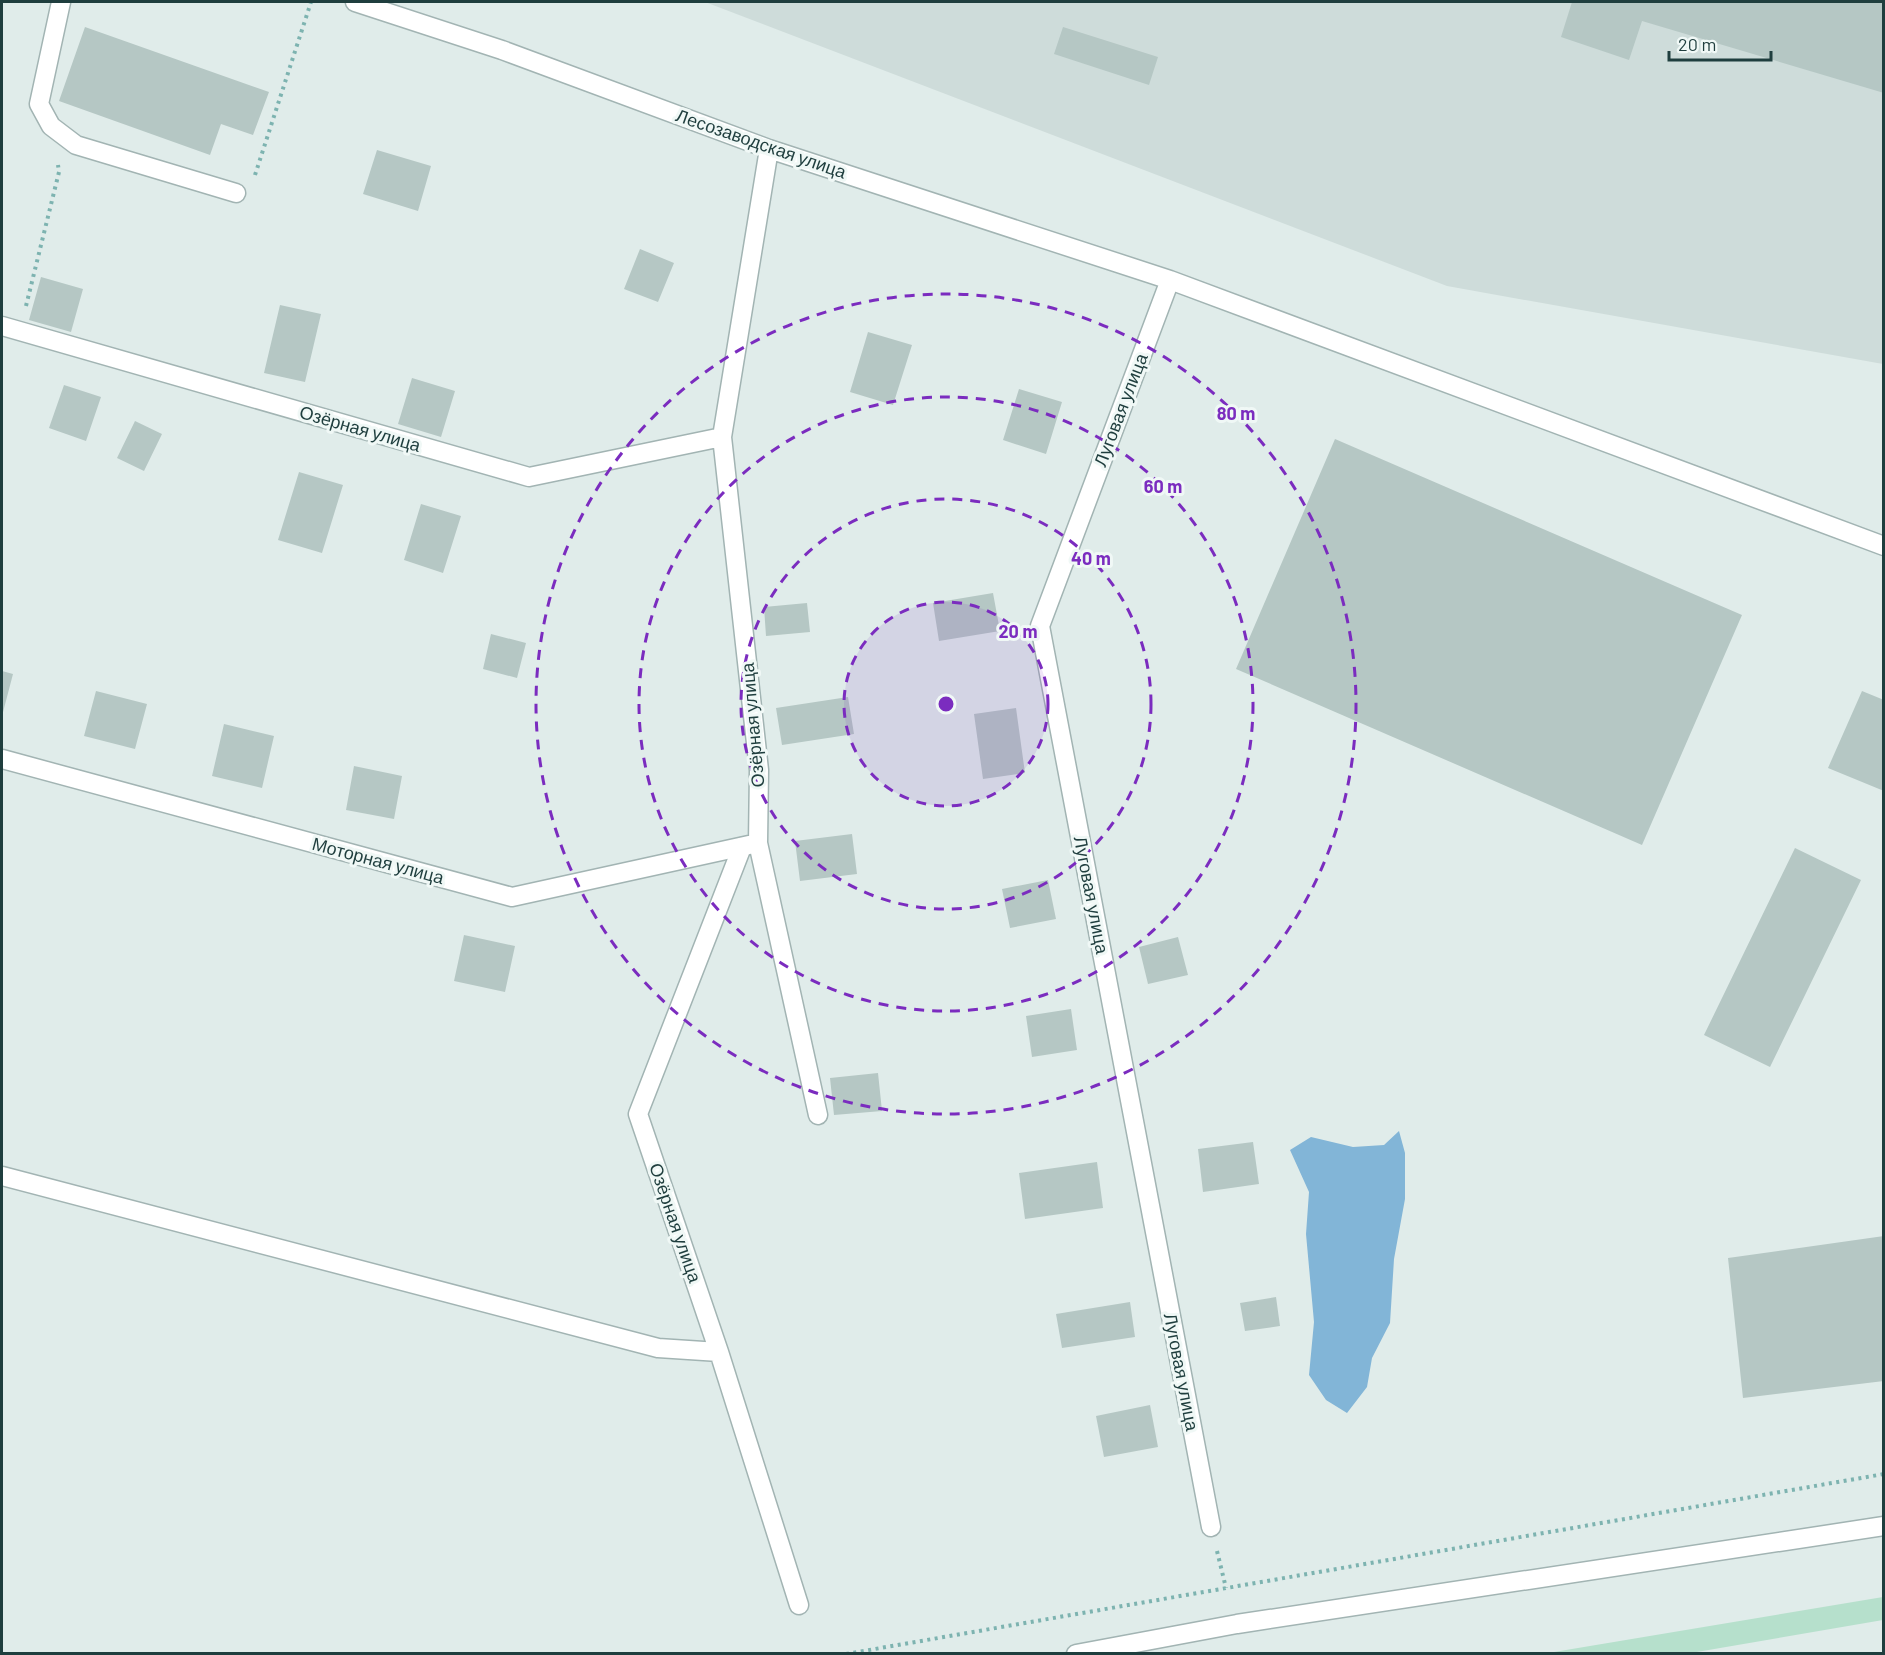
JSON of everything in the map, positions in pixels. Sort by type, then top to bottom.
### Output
[{"type":"street","points":[[61,2],[39,104],[51,126],[76,145],[236,193]]},
{"type":"street","name":"Лесозаводская улица","points":[[355,2],[502,50],[769,148],[1170,280],[1884,546]]},
{"type":"street","name":"Озёрная улица","points":[[769,148],[722,437],[759,770],[750,845],[638,1114],[719,1352],[799,1605]]},
{"type":"street","name":"Луговая улица","points":[[1170,280],[1040,626],[1211,1527]]},
{"type":"street","name":"Озёрная улица","points":[[2,326],[529,477],[722,437]]},
{"type":"street","name":"Моторная улица","points":[[2,759],[512,897],[750,845]]},
{"type":"street","name":"Озёрная улица","points":[[750,845],[818,1115]]},
{"type":"street","points":[[2,1176],[658,1348],[719,1352]]},
{"type":"street","points":[[1076,1653],[1237,1624],[1884,1526]]},
{"type":"path","points":[[236,193],[251,185],[310,2]]},
{"type":"path","points":[[20,331],[59,172],[51,126]]},
{"type":"path","points":[[846,1653],[1884,1474]]},
{"type":"path","points":[[1211,1527],[1226,1588]]},
{"type":"shaded area","points":[[705,2],[1883,2],[1883,364],[1447,286]]},
{"type":"green space","points":[[1883,1597],[1883,1620],[1691,1653],[1548,1653]]},
{"type":"water","points":[[1399,1131],[1405,1153],[1405,1199],[1394,1259],[1390,1323],[1372,1358],[1367,1387],[1347,1413],[1326,1400],[1309,1375],[1314,1322],[1306,1234],[1309,1192],[1290,1150],[1311,1137],[1353,1147],[1384,1145]]},
{"type":"building","points":[[1572,2],[1884,2],[1884,93],[1642,21],[1629,60],[1561,37]]},
{"type":"building","points":[[85,27],[269,92],[253,135],[221,124],[210,155],[59,101]]},
{"type":"building","points":[[1063,27],[1158,57],[1149,85],[1054,54]]},
{"type":"building","points":[[377,150],[431,166],[418,211],[363,194]]},
{"type":"building","points":[[640,249],[674,263],[658,302],[624,289]]},
{"type":"building","points":[[41,277],[83,289],[71,332],[29,320]]},
{"type":"building","points":[[280,305],[321,314],[305,382],[264,373]]},
{"type":"building","points":[[868,332],[912,345],[893,405],[850,392]]},
{"type":"building","points":[[412,378],[455,391],[441,437],[398,424]]},
{"type":"building","points":[[64,385],[101,397],[86,441],[49,428]]},
{"type":"building","points":[[1019,389],[1062,402],[1046,454],[1003,440]]},
{"type":"building","points":[[135,421],[162,434],[144,471],[117,458]]},
{"type":"building","points":[[1335,439],[1742,615],[1642,845],[1236,669]]},
{"type":"building","points":[[299,472],[343,485],[322,553],[278,540]]},
{"type":"building","points":[[421,504],[461,516],[443,573],[404,560]]},
{"type":"building","points":[[993,593],[1000,631],[939,641],[933,603]]},
{"type":"building","points":[[807,603],[810,632],[766,636],[764,607]]},
{"type":"building","points":[[491,634],[526,643],[517,678],[483,669]]},
{"type":"building","points":[[2,671],[13,674],[2,716]]},
{"type":"building","points":[[96,691],[147,704],[135,749],[84,736]]},
{"type":"building","points":[[1862,691],[1884,700],[1884,791],[1828,768]]},
{"type":"building","points":[[848,697],[854,734],[782,745],[776,708]]},
{"type":"building","points":[[1016,708],[1025,773],[983,779],[974,714]]},
{"type":"building","points":[[224,724],[274,736],[262,788],[212,776]]},
{"type":"building","points":[[354,766],[402,776],[394,819],[346,810]]},
{"type":"building","points":[[852,834],[857,874],[800,881],[795,841]]},
{"type":"building","points":[[1795,848],[1861,880],[1770,1067],[1704,1035]]},
{"type":"building","points":[[1048,880],[1056,919],[1010,928],[1002,889]]},
{"type":"building","points":[[464,935],[515,946],[505,992],[454,981]]},
{"type":"building","points":[[1178,937],[1188,975],[1148,984],[1139,947]]},
{"type":"building","points":[[1071,1009],[1077,1050],[1032,1057],[1026,1016]]},
{"type":"building","points":[[878,1073],[882,1111],[834,1115],[830,1078]]},
{"type":"building","points":[[1253,1142],[1259,1184],[1203,1192],[1198,1149]]},
{"type":"building","points":[[1097,1162],[1103,1208],[1025,1219],[1019,1173]]},
{"type":"building","points":[[1884,1236],[1884,1381],[1743,1398],[1728,1258]]},
{"type":"building","points":[[1276,1297],[1280,1326],[1245,1331],[1240,1303]]},
{"type":"building","points":[[1130,1302],[1135,1337],[1062,1348],[1056,1314]]},
{"type":"building","points":[[1150,1405],[1158,1447],[1104,1457],[1096,1416]]}]
